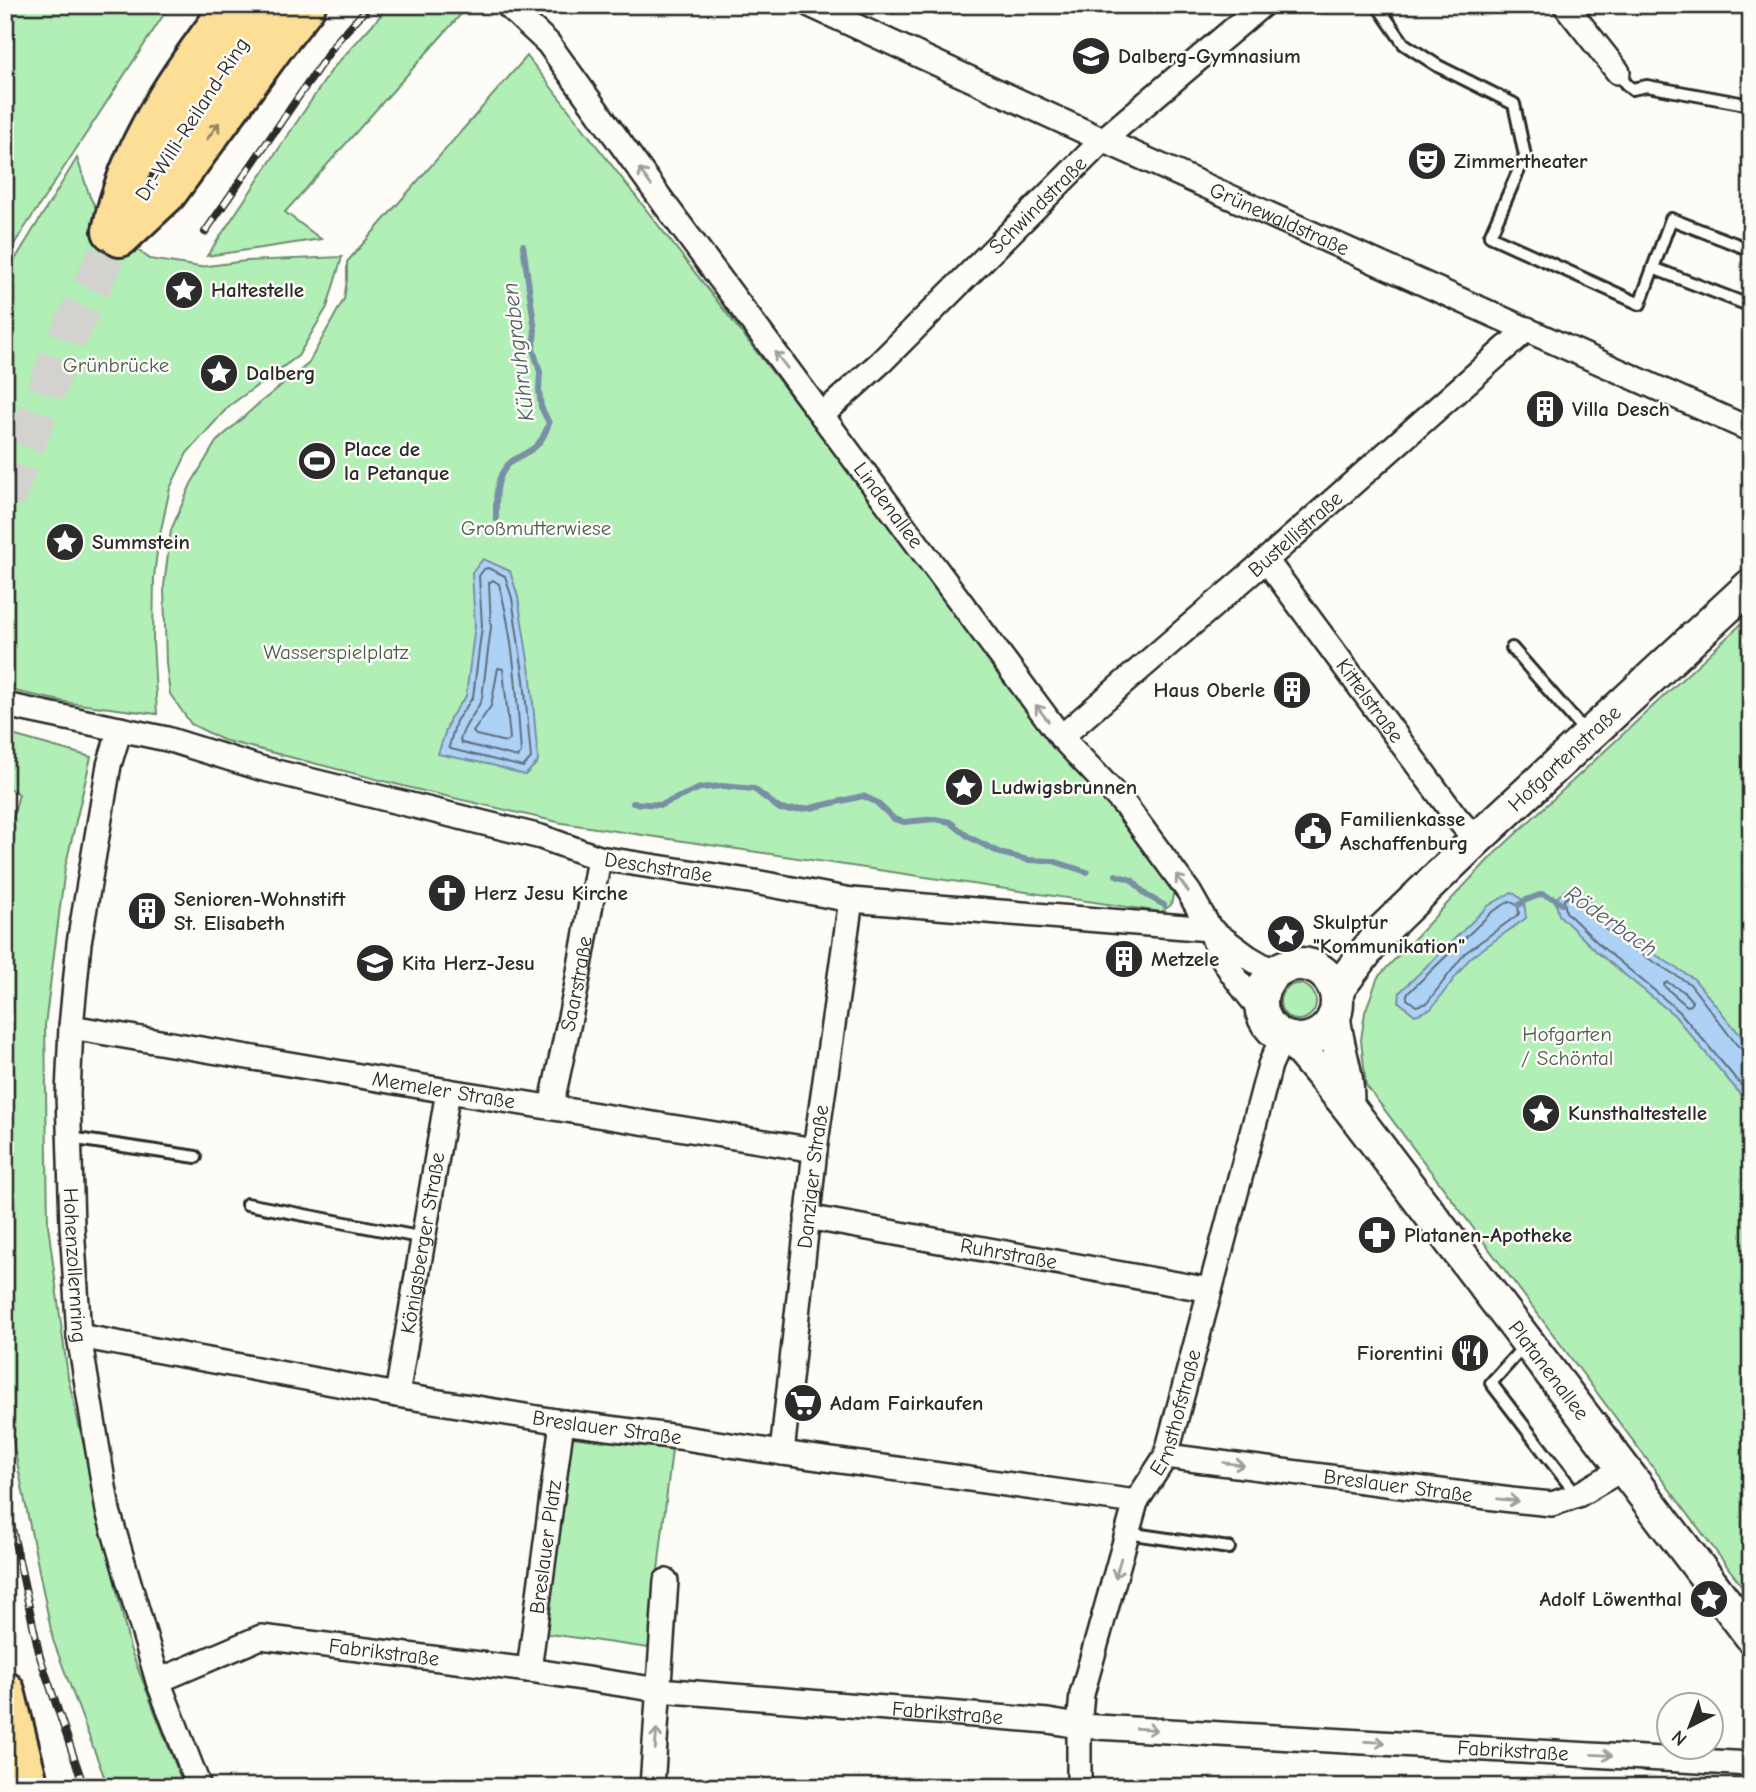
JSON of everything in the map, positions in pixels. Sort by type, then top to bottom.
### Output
[{"type":"highway","points":[[116,234],[128,177],[142,142],[205,42],[233,5]]},
{"type":"highway","name":"Dr.-Willi-Reiland-Ring","points":[[116,234],[216,75],[270,5]]},
{"type":"highway","points":[[116,234],[167,193],[306,5]]},
{"type":"highway","points":[[5,1691],[29,1787]]},
{"type":"main road","name":"Hofgartenstraße","points":[[1335,1006],[1340,986],[1381,932],[1476,840],[1751,585]]},
{"type":"main road","name":"Hofgartenstraße","points":[[1310,965],[1324,963],[1381,932]]},
{"type":"main road","points":[[1335,1006],[1328,1028],[1300,1040],[1279,1029],[1261,1002],[1268,980],[1287,966],[1310,965],[1328,976],[1335,1006],[1335,1033],[1349,1090],[1347,1105]]},
{"type":"main road","name":"Platanenallee","points":[[1279,1029],[1347,1105],[1751,1636]]},
{"type":"street","name":"Grünewaldstraße","points":[[810,5],[1103,140],[1751,430]]},
{"type":"street","name":"Schwindstraße","points":[[822,415],[881,362],[1103,140],[1262,5]]},
{"type":"street","points":[[1565,5],[1618,72]]},
{"type":"street","name":"Lindenallee","points":[[513,10],[548,43],[674,218],[1060,737],[1125,805],[1189,892],[1210,929],[1248,957],[1277,972]]},
{"type":"street","name":"Bustellistraße","points":[[1060,737],[1266,560],[1527,329]]},
{"type":"street","name":"Kittelstraße","points":[[1266,560],[1456,817],[1476,840]]},
{"type":"street","name":"Deschstraße","points":[[5,705],[167,739],[260,768],[541,837],[599,858],[755,882],[852,901],[1210,929]]},
{"type":"street","name":"Hohenzollernring","points":[[120,729],[109,765],[79,943],[71,1027],[68,1094],[79,1336],[108,1511],[158,1681],[199,1787]]},
{"type":"street","name":"Saarstraße","points":[[551,1107],[576,989],[599,858]]},
{"type":"street","name":"Danziger Straße","points":[[782,1453],[815,1150],[852,901]]},
{"type":"street","points":[[1210,929],[1216,947],[1230,970],[1279,1029]]},
{"type":"street","name":"Memeler Straße","points":[[71,1027],[815,1150]]},
{"type":"street","name":"Ernsthofstraße","points":[[1079,1787],[1082,1694],[1136,1502],[1167,1456],[1279,1029]]},
{"type":"street","name":"Königsberger Straße","points":[[397,1395],[449,1091]]},
{"type":"street","name":"Ruhrstraße","points":[[807,1217],[1210,1290]]},
{"type":"street","name":"Breslauer Straße","points":[[79,1336],[397,1395],[562,1422],[1136,1502]]},
{"type":"street","name":"Breslauer Platz","points":[[529,1670],[562,1422]]},
{"type":"street","name":"Breslauer Straße","points":[[1167,1456],[1552,1504],[1578,1496],[1624,1468]]},
{"type":"street","points":[[652,1787],[666,1581]]},
{"type":"street","name":"Fabrikstraße","points":[[158,1681],[261,1637],[529,1670],[659,1690],[1048,1721],[1079,1726],[1751,1764]]},
{"type":"lane","points":[[1377,5],[1404,44],[1437,66],[1514,104],[1525,156],[1490,236],[1640,304],[1671,219],[1751,250]]},
{"type":"lane","points":[[1618,72],[1632,89],[1647,86],[1751,105]]},
{"type":"lane","points":[[1653,268],[1751,306]]},
{"type":"lane","points":[[1511,649],[1588,736]]},
{"type":"lane","points":[[70,1138],[196,1157]]},
{"type":"lane","points":[[247,1204],[424,1238]]},
{"type":"lane","points":[[1528,1342],[1491,1383],[1578,1496]]},
{"type":"lane","points":[[1128,1533],[1229,1548]]},
{"type":"green space","points":[[5,5],[170,5],[5,258]]},
{"type":"green space","points":[[390,5],[452,5],[462,13],[285,212],[321,239],[207,256],[333,68]]},
{"type":"green space","name":"Großmutterwiese","points":[[527,56],[1174,890],[1171,905],[1161,912],[562,823],[223,740],[191,724],[170,694],[166,664],[164,586],[171,530],[191,484],[216,442],[308,364],[344,299],[347,262]]},
{"type":"green space","name":"Grünbrücke","points":[[77,158],[90,197],[107,228],[150,259],[200,267],[246,261],[342,257],[327,307],[298,356],[229,406],[187,453],[170,488],[154,577],[153,641],[157,714],[70,703],[5,689],[5,276]]},
{"type":"green space","name":"Hofgarten / Schöntal","points":[[1751,615],[1751,1598],[1366,1085],[1361,1040],[1365,1012],[1378,977],[1493,855]]},
{"type":"green space","points":[[5,733],[91,757],[65,868],[45,1025],[48,1225],[68,1377],[130,1648],[184,1787],[108,1787],[53,1640],[14,1447],[5,1386],[5,848],[19,794],[5,786]]},
{"type":"green space","points":[[1298,984],[1311,989],[1316,1002],[1311,1015],[1298,1020],[1285,1015],[1280,1002],[1285,989]]},
{"type":"green space","points":[[572,1437],[672,1449],[649,1648],[542,1633]]},
{"type":"water","points":[[483,559],[510,571],[518,597],[531,679],[538,762],[525,775],[438,754],[450,718],[466,696],[475,625],[472,573]]},
{"type":"water","points":[[1567,889],[1577,889],[1609,923],[1694,979],[1751,1048],[1751,1107],[1674,1015],[1597,952],[1559,915],[1555,899]]},
{"type":"water","points":[[1512,892],[1524,901],[1526,918],[1470,958],[1431,1009],[1415,1015],[1399,1002],[1400,992],[1488,906]]},
{"type":"waterway","name":"Kühruhgraben","points":[[496,519],[501,475],[510,462],[537,445],[549,423],[541,407],[540,372],[533,349],[535,330],[523,245]]},
{"type":"waterway","name":"Röderbach","points":[[633,803],[661,805],[700,788],[722,786],[754,789],[780,809],[788,810],[811,808],[863,796],[876,802],[894,819],[904,822],[935,819],[950,822],[969,837],[1000,853],[1028,860],[1053,861],[1087,872]]},
{"type":"waterway","points":[[1116,875],[1132,880],[1146,895],[1164,905]]},
{"type":"waterway","name":"Röderbach","points":[[1519,905],[1542,894],[1562,904]]},
{"type":"tunnel","points":[[5,500],[59,357],[116,234]]},
{"type":"railway","points":[[205,232],[337,41],[370,5]]},
{"type":"railway","points":[[5,1496],[40,1657],[84,1787]]},
{"type":"place","name":"Dalberg-Gymnasium","points":[[1091,56]]},
{"type":"place","name":"Zimmertheater","points":[[1427,161]]},
{"type":"place","name":"Haltestelle","points":[[184,290]]},
{"type":"place","name":"Dalberg","points":[[219,373]]},
{"type":"place","name":"Villa Desch","points":[[1545,409]]},
{"type":"place","name":"Place de la Petanque","points":[[317,461]]},
{"type":"place","name":"Summstein","points":[[65,542]]},
{"type":"place","name":"Haus Oberle","points":[[1292,690]]},
{"type":"place","name":"Ludwigsbrunnen","points":[[964,787]]},
{"type":"place","name":"Familienkasse Aschaffenburg","points":[[1313,831]]},
{"type":"place","name":"Herz Jesu Kirche","points":[[447,893]]},
{"type":"place","name":"Senioren-Wohnstift St. Elisabeth","points":[[147,911]]},
{"type":"place","name":"Skulptur \"Kommunikation\"","points":[[1286,934]]},
{"type":"place","name":"Metzele","points":[[1124,959]]},
{"type":"place","name":"Kita Herz-Jesu","points":[[375,963]]},
{"type":"place","name":"Kunsthaltestelle","points":[[1541,1113]]},
{"type":"place","name":"Platanen-Apotheke","points":[[1377,1235]]},
{"type":"place","name":"Fiorentini","points":[[1470,1353]]},
{"type":"place","name":"Adam Fairkaufen","points":[[803,1403]]},
{"type":"place","name":"Adolf Löwenthal","points":[[1709,1599]]},
{"type":"park label","name":"Wasserspielplatz","points":[[336,652]]}]
